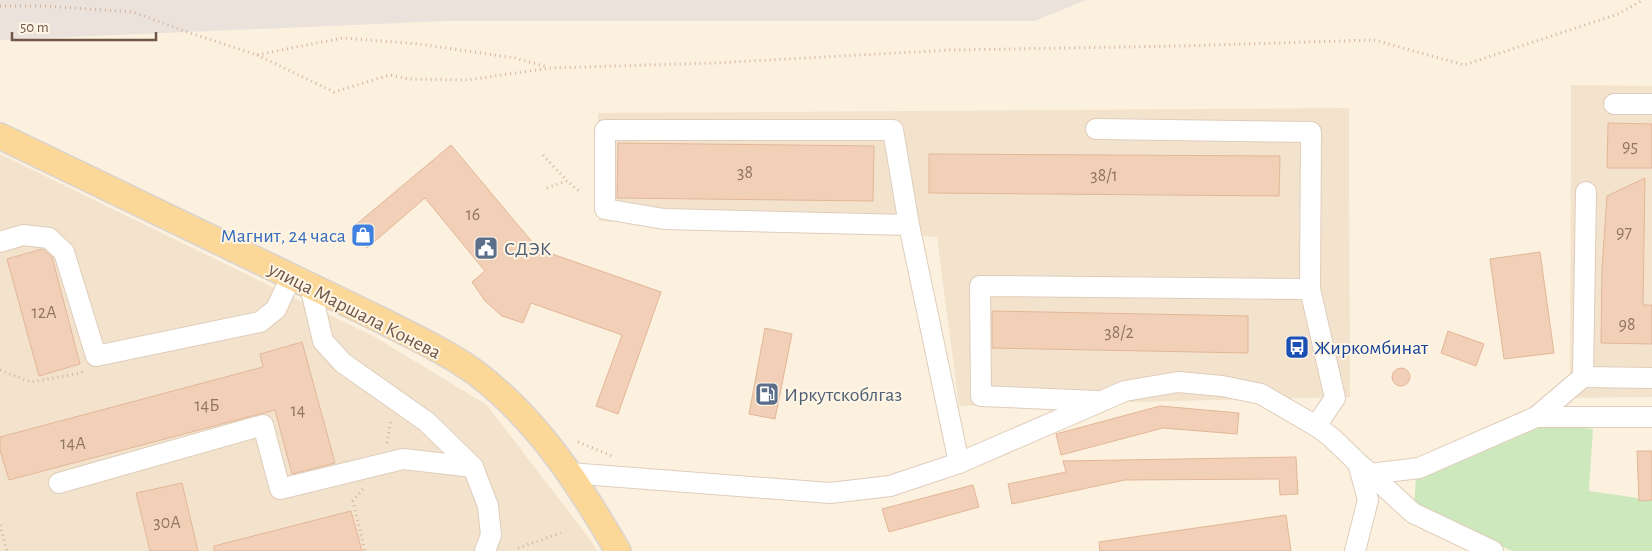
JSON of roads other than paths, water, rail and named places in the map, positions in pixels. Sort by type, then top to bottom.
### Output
[{"type":"main road","name":"улица Маршала Конева","points":[[0,136],[300,281],[426,344],[474,372],[499,391],[551,446],[618,551]]},
{"type":"lane","points":[[1614,104],[1652,104]]},
{"type":"lane","points":[[1096,129],[1311,132],[1310,289],[1335,398],[1316,426]]},
{"type":"lane","points":[[909,225],[664,219],[605,209],[605,130],[893,130],[909,225],[959,463]]},
{"type":"lane","points":[[1582,377],[1586,192]]},
{"type":"lane","points":[[0,242],[23,235],[49,238],[64,252],[96,356],[260,322],[276,309],[300,281],[323,341],[343,363],[428,422],[473,467],[488,506],[490,535],[485,551]]},
{"type":"lane","points":[[1102,401],[981,396],[980,286],[1310,289]]},
{"type":"lane","points":[[1364,468],[1419,468],[1536,417],[1582,377],[1652,378]]},
{"type":"lane","points":[[569,473],[713,482],[830,493],[890,486],[959,463],[1125,391],[1178,382],[1222,386],[1261,394],[1316,426],[1331,437],[1413,513],[1493,551]]},
{"type":"lane","points":[[1536,417],[1652,416]]},
{"type":"lane","points":[[59,483],[264,425],[280,489],[403,459],[473,467]]},
{"type":"lane","points":[[1355,551],[1368,500],[1364,468]]},
{"type":"place","name":"Магнит, 24 часа","points":[[363,235]]},
{"type":"place","name":"СДЭК","points":[[486,248]]},
{"type":"place","name":"Жиркомбинат","points":[[1297,347]]},
{"type":"place","name":"Иркутскоблгаз","points":[[767,394]]}]
